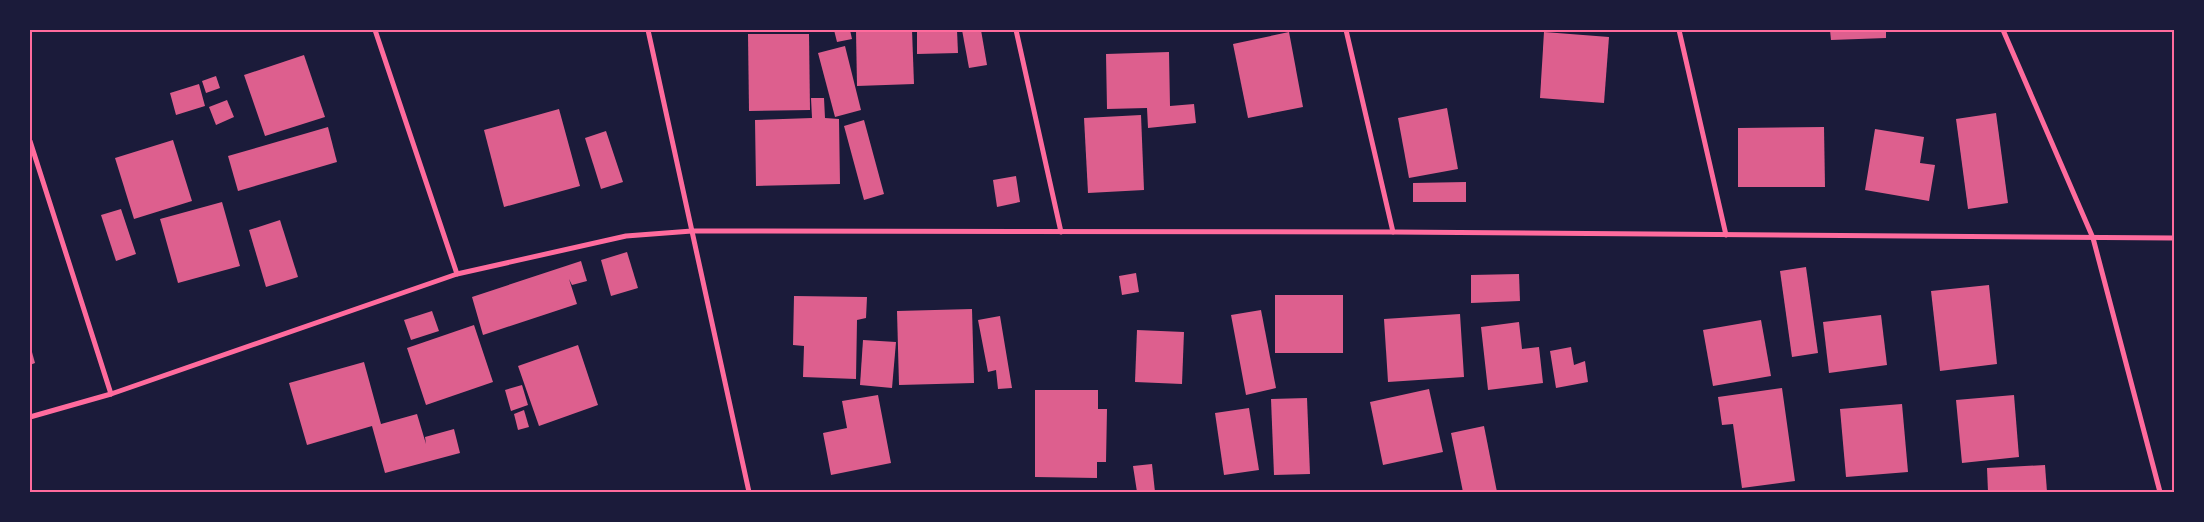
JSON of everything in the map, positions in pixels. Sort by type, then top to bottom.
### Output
[{"type":"street","points":[[375,30],[456,274]]},
{"type":"street","points":[[648,30],[749,492]]},
{"type":"street","points":[[1016,30],[1061,232]]},
{"type":"street","points":[[1346,30],[1393,232]]},
{"type":"street","points":[[1679,30],[1726,235]]},
{"type":"street","points":[[2003,30],[2093,238],[2160,492]]},
{"type":"street","points":[[30,141],[111,394]]},
{"type":"street","points":[[30,417],[111,394],[456,274],[626,236],[692,232],[1393,232],[2174,238]]},
{"type":"building","points":[[834,30],[850,30],[852,39],[837,42]]},
{"type":"building","points":[[912,30],[914,84],[857,86],[856,31]]},
{"type":"building","points":[[917,30],[957,30],[958,53],[917,54]]},
{"type":"building","points":[[962,30],[981,30],[987,65],[969,68]]},
{"type":"building","points":[[1830,30],[1886,30],[1886,38],[1831,40]]},
{"type":"building","points":[[1289,32],[1303,107],[1248,118],[1233,44]]},
{"type":"building","points":[[1544,32],[1609,37],[1604,103],[1540,98]]},
{"type":"building","points":[[748,34],[809,34],[810,110],[749,111]]},
{"type":"building","points":[[845,46],[861,110],[835,117],[818,53]]},
{"type":"building","points":[[1169,52],[1170,106],[1194,104],[1196,123],[1148,128],[1147,108],[1107,109],[1106,54]]},
{"type":"building","points":[[304,55],[325,117],[265,136],[244,75]]},
{"type":"building","points":[[216,76],[220,88],[206,93],[202,81]]},
{"type":"building","points":[[199,84],[205,106],[176,115],[170,93]]},
{"type":"building","points":[[811,98],[824,98],[825,118],[839,119],[840,184],[756,186],[755,120],[812,118]]},
{"type":"building","points":[[227,100],[234,117],[216,125],[209,107]]},
{"type":"building","points":[[1447,108],[1458,169],[1409,178],[1398,118]]},
{"type":"building","points":[[559,109],[580,186],[504,207],[484,130]]},
{"type":"building","points":[[1996,113],[2008,203],[1968,209],[1956,119]]},
{"type":"building","points":[[1141,115],[1144,190],[1088,193],[1084,118]]},
{"type":"building","points":[[864,120],[884,194],[864,200],[844,126]]},
{"type":"building","points":[[328,127],[337,162],[238,191],[228,156]]},
{"type":"building","points":[[1824,127],[1825,187],[1738,187],[1738,128]]},
{"type":"building","points":[[1875,129],[1924,137],[1920,163],[1935,165],[1929,201],[1865,190]]},
{"type":"building","points":[[606,131],[623,182],[601,189],[585,138]]},
{"type":"building","points":[[173,140],[192,201],[134,219],[115,158]]},
{"type":"building","points":[[1016,176],[1020,202],[997,207],[993,180]]},
{"type":"building","points":[[1466,182],[1466,202],[1413,202],[1413,183]]},
{"type":"building","points":[[222,202],[240,266],[178,283],[160,219]]},
{"type":"building","points":[[121,209],[136,254],[116,261],[101,215]]},
{"type":"building","points":[[280,220],[298,277],[266,287],[249,230]]},
{"type":"building","points":[[627,252],[638,288],[611,296],[601,260]]},
{"type":"building","points":[[581,261],[587,281],[572,285],[569,279],[577,304],[483,335],[472,297]]},
{"type":"building","points":[[1806,267],[1818,353],[1792,357],[1780,271]]},
{"type":"building","points":[[1136,273],[1139,292],[1122,295],[1119,276]]},
{"type":"building","points":[[1519,274],[1520,301],[1471,303],[1471,275]]},
{"type":"building","points":[[1989,285],[1997,364],[1940,371],[1931,291]]},
{"type":"building","points":[[1275,295],[1343,295],[1343,353],[1275,353]]},
{"type":"building","points":[[794,296],[867,297],[866,318],[857,320],[856,379],[803,377],[804,346],[793,345]]},
{"type":"building","points":[[972,309],[974,383],[899,385],[897,311]]},
{"type":"building","points":[[1261,310],[1276,388],[1246,395],[1231,315]]},
{"type":"building","points":[[432,311],[439,331],[411,340],[404,320]]},
{"type":"building","points":[[1460,314],[1464,377],[1388,382],[1384,319]]},
{"type":"building","points":[[1881,315],[1887,365],[1829,373],[1823,322]]},
{"type":"building","points":[[1000,316],[1012,388],[998,389],[996,370],[988,372],[978,320]]},
{"type":"building","points":[[1761,320],[1771,376],[1713,386],[1703,330]]},
{"type":"building","points":[[1519,322],[1522,349],[1539,347],[1543,383],[1488,390],[1481,327]]},
{"type":"building","points":[[474,325],[493,382],[426,405],[407,348]]},
{"type":"building","points":[[1137,330],[1184,332],[1182,384],[1135,382]]},
{"type":"building","points":[[863,340],[896,342],[892,388],[860,385]]},
{"type":"building","points":[[30,345],[35,363],[30,365]]},
{"type":"building","points":[[578,345],[598,405],[539,426],[518,366]]},
{"type":"building","points":[[1571,347],[1574,365],[1585,361],[1588,382],[1556,388],[1550,351]]},
{"type":"building","points":[[364,362],[381,424],[417,414],[426,444],[425,437],[454,429],[460,453],[385,473],[372,426],[307,445],[289,383]]},
{"type":"building","points":[[522,385],[528,405],[511,411],[505,390]]},
{"type":"building","points":[[1782,388],[1795,481],[1742,488],[1733,424],[1722,425],[1718,397]]},
{"type":"building","points":[[1429,389],[1443,452],[1383,465],[1370,402]]},
{"type":"building","points":[[1035,390],[1098,390],[1098,409],[1107,409],[1106,462],[1097,462],[1097,478],[1035,477]]},
{"type":"building","points":[[878,395],[891,463],[831,475],[823,433],[847,428],[842,401]]},
{"type":"building","points":[[2014,395],[2019,457],[1962,463],[1956,400]]},
{"type":"building","points":[[1307,398],[1310,474],[1274,475],[1271,399]]},
{"type":"building","points":[[1902,404],[1908,472],[1846,477],[1840,409]]},
{"type":"building","points":[[1249,408],[1259,470],[1224,475],[1215,413]]},
{"type":"building","points":[[524,410],[529,427],[518,430],[514,414]]},
{"type":"building","points":[[1484,426],[1497,492],[1463,492],[1451,433]]},
{"type":"building","points":[[1152,464],[1155,492],[1137,492],[1133,466]]},
{"type":"building","points":[[2045,465],[2047,492],[1988,492],[1987,468]]}]
